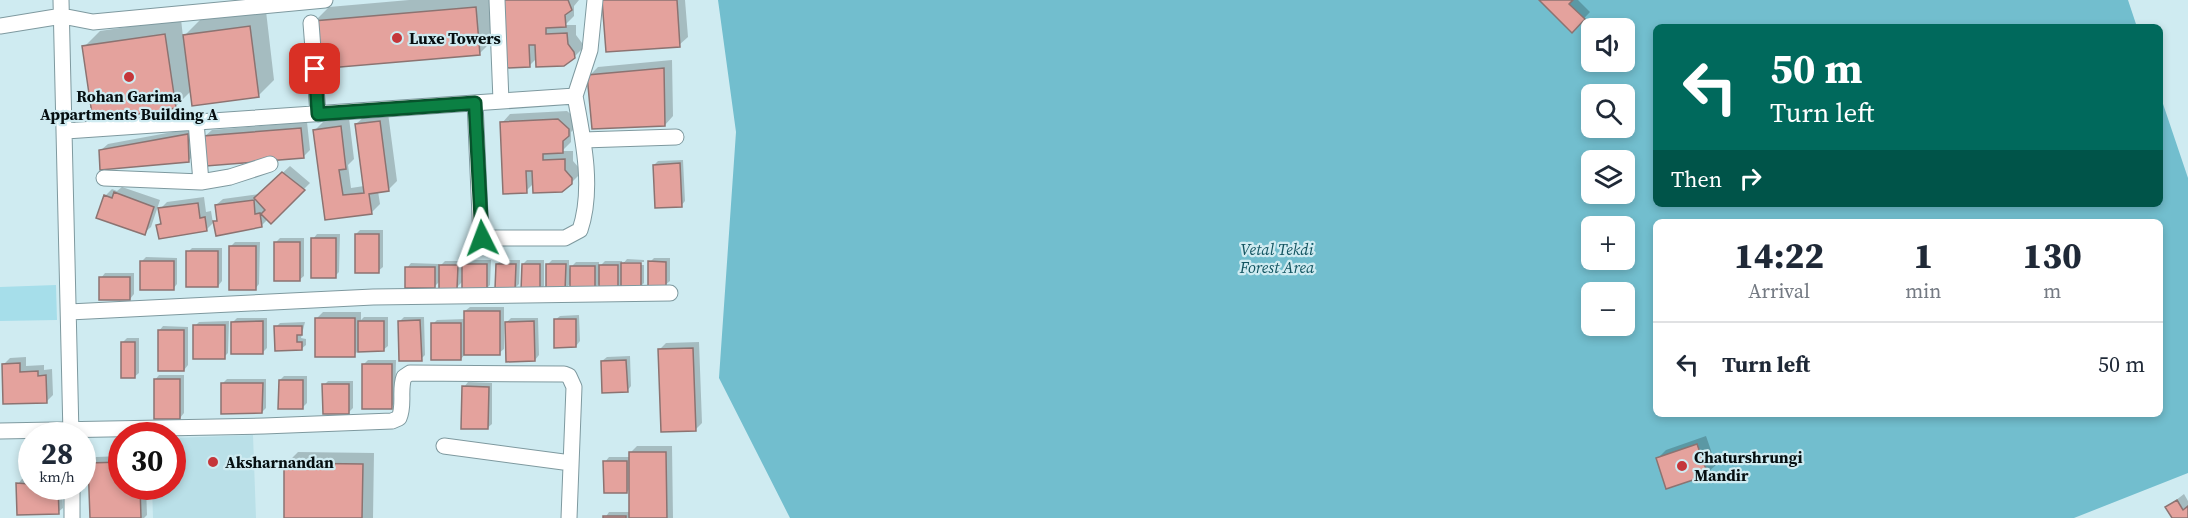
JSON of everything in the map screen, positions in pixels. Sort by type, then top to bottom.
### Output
[{"type":"street","points":[[61,0],[66,131],[71,422]]},
{"type":"street","points":[[0,26],[62,16],[93,22],[325,0]]},
{"type":"street","points":[[497,0],[501,101]]},
{"type":"street","points":[[475,103],[482,238],[565,238],[580,230],[586,212],[583,140],[574,96],[590,50],[595,0]]},
{"type":"street","points":[[311,23],[318,114]]},
{"type":"street","points":[[66,131],[574,96]]},
{"type":"street","points":[[196,122],[201,182]]},
{"type":"street","points":[[583,140],[676,137]]},
{"type":"street","points":[[104,178],[201,182],[230,177],[270,164]]},
{"type":"street","points":[[69,312],[373,297],[670,293]]},
{"type":"street","points":[[96,432],[392,421],[399,418],[401,384],[404,377],[410,373],[564,374],[569,376],[574,387],[569,518]]},
{"type":"street","points":[[0,430],[18,431]]},
{"type":"street","points":[[444,446],[571,463]]},
{"type":"street","points":[[72,500],[72,518]]},
{"type":"shaded area","points":[[56,285],[57,320],[0,321],[0,287]]},
{"type":"shaded area","name":"Aksharnandan","points":[[253,435],[256,518],[153,518],[152,500],[186,500],[186,438]]},
{"type":"green space","name":"Vetal Tekdi Forest Area","points":[[718,0],[2128,0],[2136,24],[1653,24],[1653,207],[2163,207],[2163,104],[2188,178],[2188,473],[2074,518],[790,518],[719,378],[736,132]]},
{"type":"building","points":[[503,0],[568,0],[572,10],[565,15],[566,27],[546,28],[546,34],[567,33],[568,44],[575,58],[564,66],[536,67],[535,45],[529,45],[530,67],[506,68]]},
{"type":"building","points":[[602,0],[677,0],[680,47],[606,52]]},
{"type":"building","points":[[1539,0],[1573,0],[1569,4],[1584,18],[1581,18],[1581,23],[1572,33]]},
{"type":"building","name":"Luxe Towers","points":[[476,7],[480,55],[317,69],[313,21]]},
{"type":"building","points":[[250,26],[259,97],[192,106],[183,35]]},
{"type":"building","name":"Rohan Garima Appartments Building A","points":[[165,34],[176,108],[93,121],[82,46]]},
{"type":"building","points":[[664,68],[665,126],[592,129],[587,75]]},
{"type":"building","points":[[558,119],[569,129],[569,136],[563,141],[563,153],[543,154],[543,160],[565,159],[565,170],[572,178],[572,184],[562,192],[533,193],[532,171],[526,171],[527,193],[503,194],[500,122]]},
{"type":"building","points":[[380,121],[389,191],[369,194],[372,214],[325,220],[313,130],[341,126],[346,169],[339,170],[343,195],[364,193],[355,124]]},
{"type":"building","points":[[301,128],[304,158],[206,166],[203,136]]},
{"type":"building","points":[[188,134],[189,162],[100,170],[99,150]]},
{"type":"building","points":[[680,163],[682,207],[655,208],[653,165]]},
{"type":"building","points":[[282,172],[305,190],[271,224],[261,214],[265,210],[254,198]]},
{"type":"building","points":[[114,192],[154,207],[145,235],[96,218],[104,195],[112,198]]},
{"type":"building","points":[[254,200],[255,214],[260,213],[262,227],[216,236],[213,221],[217,221],[215,205]]},
{"type":"building","points":[[198,203],[200,218],[205,217],[207,231],[159,239],[156,225],[161,224],[158,208]]},
{"type":"building","points":[[355,234],[379,234],[379,273],[355,273]]},
{"type":"building","points":[[311,238],[336,238],[336,278],[311,278]]},
{"type":"building","points":[[274,242],[300,242],[300,281],[274,281]]},
{"type":"building","points":[[229,246],[256,246],[256,290],[229,290]]},
{"type":"building","points":[[186,251],[218,251],[218,287],[186,287]]},
{"type":"building","points":[[140,261],[174,261],[174,290],[140,290]]},
{"type":"building","points":[[648,261],[666,262],[666,287],[648,286]]},
{"type":"building","points":[[621,263],[641,263],[641,289],[621,289]]},
{"type":"building","points":[[462,264],[487,264],[487,290],[462,290]]},
{"type":"building","points":[[496,264],[516,264],[515,290],[495,289]]},
{"type":"building","points":[[522,264],[540,264],[540,291],[521,291]]},
{"type":"building","points":[[546,264],[566,264],[565,291],[546,291]]},
{"type":"building","points":[[439,265],[458,265],[457,289],[439,289]]},
{"type":"building","points":[[599,265],[618,265],[618,290],[599,289]]},
{"type":"building","points":[[570,266],[595,266],[595,290],[570,290]]},
{"type":"building","points":[[405,267],[435,267],[435,288],[405,288]]},
{"type":"building","points":[[99,277],[130,277],[130,300],[99,300]]},
{"type":"building","points":[[464,311],[500,311],[500,355],[464,355]]},
{"type":"building","points":[[315,318],[355,318],[355,357],[315,357]]},
{"type":"building","points":[[554,319],[576,319],[576,347],[554,348]]},
{"type":"building","points":[[420,320],[422,361],[399,361],[398,321]]},
{"type":"building","points":[[263,321],[263,354],[231,354],[231,322]]},
{"type":"building","points":[[358,321],[384,321],[384,351],[358,352]]},
{"type":"building","points":[[534,321],[535,361],[506,362],[505,322]]},
{"type":"building","points":[[431,323],[461,323],[461,360],[431,360]]},
{"type":"building","points":[[193,325],[225,325],[225,359],[193,359]]},
{"type":"building","points":[[274,326],[302,326],[302,335],[297,335],[297,342],[302,342],[302,350],[275,351]]},
{"type":"building","points":[[158,330],[184,330],[184,371],[158,371]]},
{"type":"building","points":[[121,342],[135,342],[135,378],[121,378]]},
{"type":"building","points":[[693,348],[696,431],[661,432],[658,349]]},
{"type":"building","points":[[626,360],[628,392],[602,393],[601,361]]},
{"type":"building","points":[[20,363],[20,372],[38,371],[38,376],[46,375],[47,403],[3,404],[2,364]]},
{"type":"building","points":[[362,364],[392,364],[392,409],[362,409]]},
{"type":"building","points":[[154,379],[180,379],[180,419],[154,419]]},
{"type":"building","points":[[279,380],[303,380],[303,409],[278,409]]},
{"type":"building","points":[[221,383],[263,383],[262,413],[221,414]]},
{"type":"building","points":[[322,384],[349,384],[349,414],[323,414]]},
{"type":"building","points":[[462,386],[489,387],[488,429],[461,429]]},
{"type":"building","name":"Chaturshrungi Mandir","points":[[1697,444],[1708,475],[1666,489],[1656,458]]},
{"type":"building","points":[[629,452],[666,452],[667,518],[629,518]]},
{"type":"building","points":[[603,461],[627,461],[627,493],[604,493]]},
{"type":"building","points":[[108,462],[108,500],[140,500],[141,518],[90,518],[89,500],[96,500],[96,463]]},
{"type":"building","points":[[284,463],[363,464],[362,518],[284,518]]},
{"type":"building","points":[[16,483],[18,483],[18,500],[58,500],[59,514],[17,515]]},
{"type":"building","points":[[2177,500],[2183,510],[2188,506],[2188,518],[2172,518],[2165,507]]},
{"type":"building","points":[[603,516],[626,516],[626,518],[603,518]]},
{"type":"place","name":"Luxe Towers","points":[[397,38]]},
{"type":"place","name":"Rohan Garima Appartments Building A","points":[[129,77]]},
{"type":"place","name":"Aksharnandan","points":[[213,462]]},
{"type":"place","name":"Chaturshrungi Mandir","points":[[1682,466]]},
{"type":"route","points":[[315,69],[318,114],[475,103],[482,238]]}]
